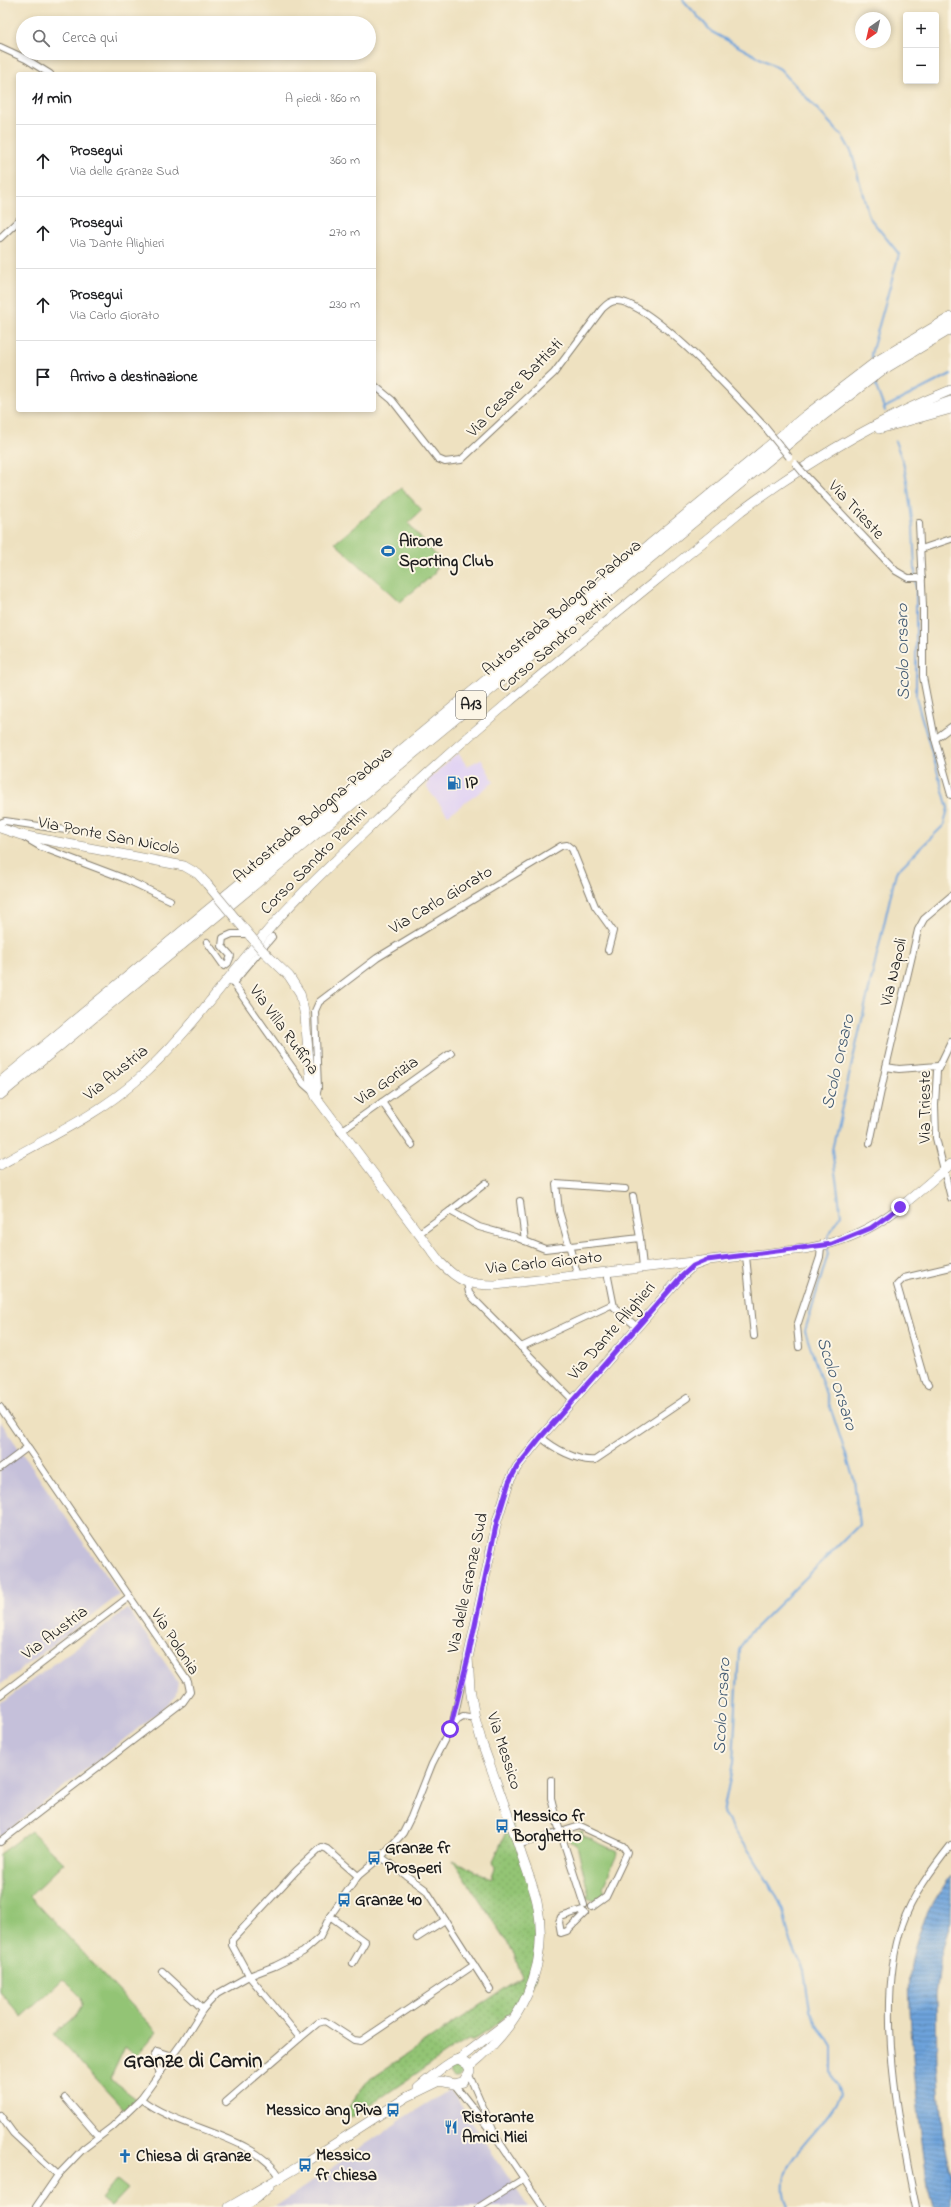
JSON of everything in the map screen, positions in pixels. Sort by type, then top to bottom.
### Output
[{"type":"highway","name":"Autostrada Bologna-Padova","points":[[0,1083],[805,417],[877,362],[951,318]]},
{"type":"highway","name":"Autostrada Bologna-Padova","points":[[0,1094],[811,424],[881,370],[951,328]]},
{"type":"street","points":[[0,47],[16,54]]},
{"type":"street","points":[[28,60],[47,72]]},
{"type":"street","points":[[0,238],[16,222]]},
{"type":"street","name":"Via Cesare Battisti","points":[[376,387],[392,400],[438,459],[446,462],[460,460],[550,377],[565,360],[602,309],[609,303],[616,300],[624,302],[661,324],[682,342],[764,426],[780,445]]},
{"type":"street","name":"Corso Sandro Pertini","points":[[231,980],[266,932],[314,881],[407,791],[477,730],[741,511],[806,465],[862,433],[926,400],[951,390]]},
{"type":"street","name":"Corso Sandro Pertini","points":[[862,433],[951,401]]},
{"type":"street","name":"Corso Sandro Pertini","points":[[862,433],[951,409]]},
{"type":"street","name":"Via Trieste","points":[[780,445],[805,475],[886,561],[902,575],[917,578]]},
{"type":"street","points":[[919,523],[921,550],[917,578],[922,670],[935,739],[951,795]]},
{"type":"street","points":[[921,550],[951,539]]},
{"type":"street","points":[[935,739],[951,727]]},
{"type":"street","name":"Via Ponte San Nicolò","points":[[0,823],[5,820],[66,830]]},
{"type":"street","name":"Via Ponte San Nicolò","points":[[0,828],[20,836],[184,866],[198,874],[207,884]]},
{"type":"street","points":[[20,836],[41,847],[123,878],[170,900]]},
{"type":"street","name":"Via Carlo Giorato","points":[[314,1095],[318,1088],[315,1011],[319,1002],[377,958],[561,846],[567,845],[572,849],[595,906],[611,928],[612,936],[608,950]]},
{"type":"street","name":"Via Carlo Giorato","points":[[207,884],[263,951],[289,976],[300,993],[306,1016],[310,1077],[314,1095],[340,1132],[418,1234],[450,1273],[467,1284],[495,1286],[825,1246],[860,1234],[881,1222],[948,1167]]},
{"type":"street","name":"Via Napoli","points":[[870,1143],[918,930],[924,919],[951,896]]},
{"type":"street","points":[[207,942],[222,966],[228,963],[231,956],[222,946],[223,938],[228,934],[250,935]]},
{"type":"street","points":[[231,980],[272,937]]},
{"type":"street","name":"Via Villa Ruffina","points":[[231,980],[304,1084],[314,1095]]},
{"type":"street","name":"Via Austria","points":[[0,1165],[78,1123],[101,1108],[136,1081],[176,1042],[231,980]]},
{"type":"street","name":"Via Trieste","points":[[948,1167],[939,1152],[935,1117],[938,1066],[951,1042]]},
{"type":"street","name":"Via Gorizia","points":[[340,1132],[451,1053]]},
{"type":"street","points":[[886,1067],[899,1069],[938,1066]]},
{"type":"street","points":[[382,1102],[412,1145]]},
{"type":"street","points":[[948,1167],[951,1198]]},
{"type":"street","points":[[418,1234],[486,1183]]},
{"type":"street","points":[[578,1276],[559,1211],[556,1184],[625,1189]]},
{"type":"street","points":[[633,1196],[643,1267]]},
{"type":"street","points":[[520,1201],[525,1241]]},
{"type":"street","points":[[450,1211],[479,1227],[525,1241],[544,1249],[640,1238]]},
{"type":"street","points":[[799,1347],[797,1326],[825,1246]]},
{"type":"street","points":[[746,1256],[754,1336]]},
{"type":"street","name":"Via Dante Alighieri","points":[[544,1434],[689,1268],[707,1260]]},
{"type":"street","points":[[673,1264],[680,1269],[681,1277]]},
{"type":"street","name":"Via Carlo Giorato","points":[[673,1264],[689,1268]]},
{"type":"street","points":[[928,1385],[925,1382],[897,1286],[904,1278],[951,1268]]},
{"type":"street","points":[[607,1272],[613,1304],[637,1327]]},
{"type":"street","points":[[467,1284],[469,1293],[573,1400]]},
{"type":"street","points":[[521,1347],[613,1304]]},
{"type":"street","points":[[544,1434],[549,1444],[582,1459],[595,1460],[687,1398]]},
{"type":"street","name":"Via Polonia","points":[[0,1407],[129,1598],[188,1682],[190,1692],[183,1702],[0,1842]]},
{"type":"street","name":"Via delle Granze Sud","points":[[450,1729],[468,1658],[474,1623],[502,1502],[509,1482],[517,1467],[544,1434]]},
{"type":"street","points":[[0,1468],[28,1447]]},
{"type":"street","name":"Via Austria","points":[[0,1695],[129,1598]]},
{"type":"street","name":"Via Messico","points":[[407,2097],[440,2081],[452,2083],[463,2082],[469,2071],[498,2042],[519,2013],[534,1978],[539,1959],[540,1940],[536,1901],[475,1718],[470,1688],[468,1658]]},
{"type":"street","name":"Via delle Granze Sud","points":[[36,2207],[58,2175],[98,2136],[112,2127],[141,2099],[162,2072],[203,2009],[217,1994],[249,1976],[275,1966],[303,1952],[320,1937],[330,1916],[358,1876],[381,1857],[403,1833],[432,1764],[450,1729],[458,1719],[463,1716],[475,1718]]},
{"type":"street","points":[[518,1845],[560,1832],[580,1826],[626,1848],[625,1858],[606,1897],[592,1907],[590,1912],[584,1909],[560,1832],[551,1798],[551,1780]]},
{"type":"street","points":[[916,2207],[906,2158],[895,2084],[892,2037],[892,1960],[902,1923],[923,1884],[951,1845]]},
{"type":"street","points":[[300,2038],[249,1976],[232,1945],[232,1940],[314,1852],[322,1847],[327,1849],[358,1876]]},
{"type":"street","points":[[381,1857],[426,1890],[490,1990]]},
{"type":"street","points":[[330,1916],[365,1942],[353,1963]]},
{"type":"street","points":[[417,1938],[445,1920]]},
{"type":"street","points":[[226,2102],[318,2023],[325,2020],[354,2040],[361,2041],[474,1965]]},
{"type":"street","points":[[162,1971],[203,2009]]},
{"type":"street","name":"Via Messico","points":[[229,2207],[252,2192],[281,2178],[407,2097],[445,2068],[450,2061],[459,2059],[491,2036],[519,2013]]},
{"type":"street","points":[[162,2072],[154,2065],[154,2056],[157,2052],[161,2051],[173,2056]]},
{"type":"street","points":[[459,2059],[463,2060],[469,2071],[498,2140]]},
{"type":"street","points":[[445,2068],[446,2077],[466,2098],[498,2140],[543,2207]]},
{"type":"street","points":[[466,2098],[470,2098],[476,2089]]},
{"type":"street","points":[[65,2098],[98,2136]]},
{"type":"street","points":[[141,2099],[161,2112],[260,2155],[276,2170],[281,2178]]},
{"type":"street","points":[[0,2116],[23,2143],[58,2175]]},
{"type":"street","points":[[479,2207],[523,2178]]},
{"type":"street","name":"Via Messico","points":[[243,2207],[257,2198],[272,2183]]},
{"type":"shaded area","points":[[458,753],[467,766],[481,759],[494,782],[448,815],[427,788],[428,780]]},
{"type":"shaded area","points":[[0,1421],[119,1595],[0,1685]]},
{"type":"shaded area","points":[[128,1609],[178,1683],[175,1697],[170,1703],[0,1837],[0,1704]]},
{"type":"shaded area","points":[[450,2089],[528,2207],[275,2207],[404,2118]]},
{"type":"green space","name":"Airone Sporting Club","points":[[401,488],[422,510],[408,523],[439,559],[434,574],[400,602],[335,543]]},
{"type":"green space","points":[[511,1821],[538,1900],[535,1979],[514,2010],[491,2028],[473,2040],[468,2040],[451,2050],[351,2118],[342,2116],[370,2079],[522,1977],[514,1953],[453,1860],[491,1879],[495,1869],[493,1861]]},
{"type":"green space","points":[[31,1831],[64,1863],[30,1896],[157,2032],[136,2056],[125,2047],[110,2079],[139,2101],[126,2112],[54,2034],[76,2015],[82,2005],[81,1997],[63,1979],[22,2017],[0,1992],[0,1854]]},
{"type":"green space","points":[[583,1831],[582,1835],[618,1852],[603,1887],[605,1893],[594,1901],[585,1897],[589,1895],[577,1846],[569,1840],[571,1834]]},
{"type":"green space","points":[[456,2064],[461,2066],[463,2071],[461,2076],[456,2078],[451,2076],[449,2071],[451,2066]]},
{"type":"green space","points":[[117,2180],[128,2189],[111,2207],[101,2199]]},
{"type":"water","points":[[951,1876],[951,1920],[941,1956],[936,1996],[937,2063],[943,2139],[951,2176],[951,2207],[933,2207],[928,2188],[920,2128],[912,2048],[909,1982],[911,1964],[919,1934],[938,1894]]},
{"type":"waterway","points":[[683,0],[712,32],[780,69],[843,137],[852,153],[869,217],[899,254],[871,354],[872,359]]},
{"type":"waterway","name":"Scolo Orsaro","points":[[885,411],[884,408],[951,374]]},
{"type":"waterway","points":[[875,384],[884,408]]},
{"type":"waterway","name":"Scolo Orsaro","points":[[828,1242],[828,1236],[841,1215],[832,1150],[896,872],[944,825],[948,808],[916,698],[916,592],[913,528],[907,481],[903,462],[895,441]]},
{"type":"waterway","name":"Scolo Orsaro","points":[[788,2207],[784,2190],[785,2174],[792,2160],[801,2147],[823,2122],[833,2108],[840,2094],[832,2072],[832,2047],[810,2011],[804,1971],[789,1937],[783,1911],[776,1895],[751,1854],[723,1813],[733,1763],[739,1650],[748,1635],[859,1525],[854,1479],[805,1331],[828,1254],[828,1246]]},
{"type":"place","name":"Airone Sporting Club","points":[[388,551]]},
{"type":"place","name":"IP","points":[[454,783]]},
{"type":"place","name":"Messico fr Borghetto","points":[[502,1826]]},
{"type":"place","name":"Granze fr Prosperi","points":[[374,1858]]},
{"type":"place","name":"Granze 40","points":[[344,1900]]},
{"type":"place","name":"Messico ang Piva","points":[[393,2110]]},
{"type":"place","name":"Ristorante Amici Miei","points":[[451,2127]]},
{"type":"place","name":"Chiesa di Granze","points":[[125,2156]]},
{"type":"place","name":"Messico fr chiesa","points":[[305,2165]]},
{"type":"district","name":"Granze di Camin","points":[[193,2062]]},
{"type":"route","points":[[450,1729],[468,1658],[474,1623],[502,1502],[509,1482],[517,1467],[558,1417],[689,1268],[707,1260],[821,1247],[832,1244],[860,1234],[886,1219],[900,1207]]}]
